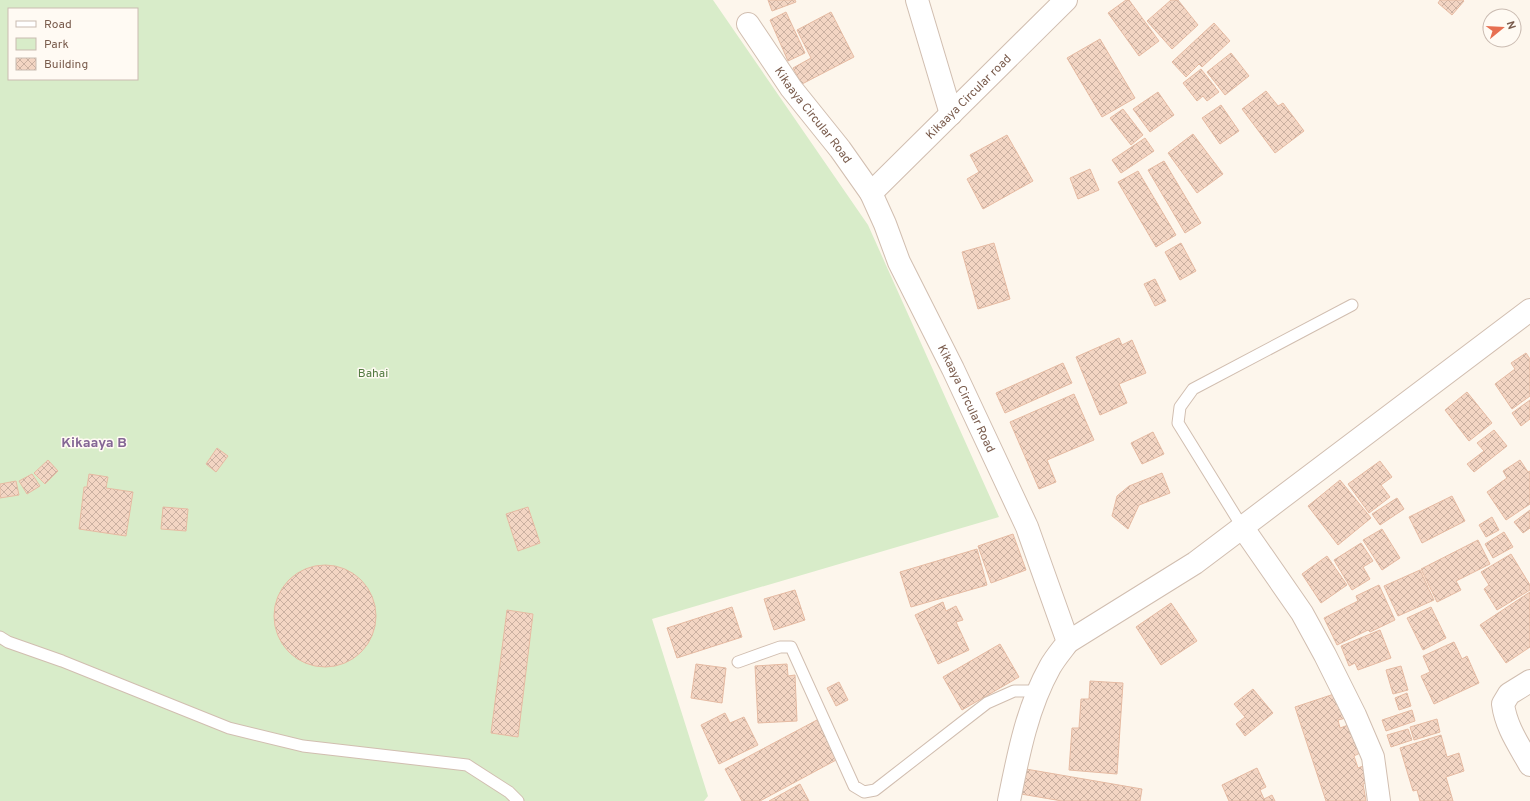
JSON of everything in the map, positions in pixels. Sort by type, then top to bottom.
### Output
[{"type":"street","points":[[917,0],[951,114]]},
{"type":"street","name":"Kikaaya Circular road","points":[[871,193],[1066,0]]},
{"type":"street","name":"Kikaaya Circular Road","points":[[748,24],[791,88],[840,149],[871,193],[885,224],[899,262],[956,376],[1027,527],[1068,642]]},
{"type":"street","points":[[1009,801],[1020,747],[1038,691],[1051,666],[1068,642],[1195,563],[1530,310]]},
{"type":"street","points":[[1242,528],[1302,613],[1352,708],[1373,757],[1379,801]]},
{"type":"street","points":[[1530,681],[1509,694],[1503,704],[1504,714],[1509,727],[1530,765]]},
{"type":"lane","points":[[1242,528],[1178,423],[1180,407],[1192,389],[1352,305]]},
{"type":"lane","points":[[0,637],[8,642],[62,661],[229,728],[303,746],[467,765],[509,792],[518,801]]},
{"type":"lane","points":[[738,662],[780,647],[790,648],[854,786],[864,792],[875,790],[987,703],[1014,692],[1038,691]]},
{"type":"green space","name":"Bahai","points":[[0,0],[713,0],[868,225],[999,517],[652,619],[708,796],[704,801],[0,801]]},
{"type":"building","points":[[768,0],[795,0],[796,2],[772,11]]},
{"type":"building","points":[[1126,0],[1129,0],[1159,41],[1139,56],[1108,13]]},
{"type":"building","points":[[1171,0],[1178,0],[1198,25],[1172,49],[1147,21]]},
{"type":"building","points":[[1440,0],[1464,1],[1452,15],[1438,3]]},
{"type":"building","points":[[786,12],[805,53],[788,61],[770,20]]},
{"type":"building","points":[[831,12],[854,57],[802,84],[793,68],[811,58],[797,30]]},
{"type":"building","points":[[1214,23],[1230,41],[1202,67],[1199,64],[1186,77],[1172,62]]},
{"type":"building","points":[[1100,39],[1135,98],[1102,117],[1067,58]]},
{"type":"building","points":[[1231,53],[1249,76],[1225,95],[1207,72]]},
{"type":"building","points":[[1201,69],[1219,92],[1207,101],[1203,96],[1197,101],[1183,83]]},
{"type":"building","points":[[1266,91],[1278,106],[1283,103],[1304,131],[1275,153],[1242,109]]},
{"type":"building","points":[[1158,92],[1174,115],[1150,132],[1133,109]]},
{"type":"building","points":[[1221,105],[1239,131],[1220,144],[1202,118]]},
{"type":"building","points":[[1123,109],[1143,135],[1131,145],[1110,118]]},
{"type":"building","points":[[1193,134],[1223,174],[1197,193],[1168,153]]},
{"type":"building","points":[[1007,135],[1033,181],[983,209],[967,179],[979,172],[970,155]]},
{"type":"building","points":[[1145,138],[1154,151],[1121,173],[1112,160]]},
{"type":"building","points":[[1164,161],[1201,223],[1185,233],[1148,170]]},
{"type":"building","points":[[1090,169],[1099,190],[1078,199],[1070,178]]},
{"type":"building","points":[[1138,171],[1176,235],[1156,247],[1118,182]]},
{"type":"building","points":[[994,243],[1010,299],[978,309],[962,252]]},
{"type":"building","points":[[1181,243],[1196,271],[1180,280],[1165,252]]},
{"type":"building","points":[[1155,279],[1166,301],[1155,306],[1144,284]]},
{"type":"building","points":[[1119,338],[1122,345],[1132,340],[1146,373],[1119,384],[1127,403],[1100,415],[1076,357]]},
{"type":"building","points":[[1526,353],[1530,359],[1530,396],[1512,409],[1495,384],[1515,369],[1511,363]]},
{"type":"building","points":[[1063,363],[1072,383],[1005,413],[996,393]]},
{"type":"building","points":[[1467,392],[1492,423],[1469,441],[1445,410]]},
{"type":"building","points":[[1074,394],[1094,440],[1047,460],[1056,482],[1039,489],[1010,422]]},
{"type":"building","points":[[1530,400],[1530,419],[1521,426],[1512,413]]},
{"type":"building","points":[[1494,430],[1507,446],[1474,472],[1467,464],[1484,451],[1477,443]]},
{"type":"building","points":[[1153,432],[1164,454],[1142,464],[1131,443]]},
{"type":"building","points":[[217,448],[228,456],[216,472],[206,464]]},
{"type":"building","points":[[48,460],[58,471],[45,484],[34,473]]},
{"type":"building","points":[[1520,460],[1528,472],[1530,471],[1530,504],[1506,520],[1487,492],[1507,478],[1503,471]]},
{"type":"building","points":[[1380,461],[1392,477],[1381,485],[1390,497],[1369,513],[1348,484]]},
{"type":"building","points":[[1162,473],[1170,493],[1139,505],[1128,529],[1112,516],[1117,496],[1129,486]]},
{"type":"building","points":[[32,474],[40,486],[27,494],[19,481]]},
{"type":"building","points":[[89,474],[108,477],[106,488],[133,492],[126,536],[79,529],[84,487],[87,487]]},
{"type":"building","points":[[1340,480],[1371,518],[1338,545],[1308,506]]},
{"type":"building","points":[[16,481],[19,495],[0,498],[0,484]]},
{"type":"building","points":[[1452,496],[1465,521],[1422,543],[1409,517]]},
{"type":"building","points":[[1397,498],[1404,509],[1380,525],[1372,514]]},
{"type":"building","points":[[163,507],[188,509],[186,531],[161,529]]},
{"type":"building","points":[[528,507],[540,543],[518,551],[506,514]]},
{"type":"building","points":[[1530,510],[1530,528],[1523,533],[1514,522]]},
{"type":"building","points":[[1492,517],[1499,530],[1486,537],[1479,525]]},
{"type":"building","points":[[1382,529],[1400,558],[1382,570],[1363,540]]},
{"type":"building","points":[[1504,532],[1513,547],[1493,558],[1485,544]]},
{"type":"building","points":[[1013,534],[1026,570],[991,583],[978,546]]},
{"type":"building","points":[[1478,540],[1490,564],[1456,581],[1461,590],[1437,602],[1421,569]]},
{"type":"building","points":[[1361,543],[1373,561],[1363,567],[1370,579],[1352,590],[1334,560]]},
{"type":"building","points":[[977,549],[987,585],[911,607],[900,572]]},
{"type":"building","points":[[1511,554],[1530,585],[1530,590],[1497,610],[1484,589],[1489,585],[1481,572]]},
{"type":"building","points":[[1327,556],[1347,585],[1321,603],[1302,574]]},
{"type":"building","points":[[325,565],[335,566],[354,573],[368,587],[375,606],[375,626],[368,645],[354,659],[335,666],[325,667],[315,666],[296,659],[282,645],[275,626],[274,616],[275,606],[282,587],[296,573],[315,566]]},
{"type":"building","points":[[1420,570],[1434,600],[1398,616],[1384,586]]},
{"type":"building","points":[[1379,585],[1395,620],[1370,632],[1368,630],[1337,645],[1324,618],[1358,601],[1356,596]]},
{"type":"building","points":[[795,590],[805,620],[774,630],[764,599]]},
{"type":"building","points":[[1530,592],[1530,647],[1506,663],[1480,625]]},
{"type":"building","points":[[943,602],[946,611],[956,606],[963,620],[956,622],[969,650],[938,664],[915,615]]},
{"type":"building","points":[[1171,603],[1197,641],[1161,665],[1136,627]]},
{"type":"building","points":[[732,607],[742,637],[677,658],[667,628]]},
{"type":"building","points":[[1431,607],[1446,638],[1423,650],[1407,618]]},
{"type":"building","points":[[507,610],[533,614],[518,737],[491,733]]},
{"type":"building","points":[[1380,630],[1391,658],[1358,670],[1355,663],[1349,666],[1341,646]]},
{"type":"building","points":[[1454,642],[1462,659],[1467,656],[1479,683],[1434,704],[1421,676],[1430,672],[1423,656]]},
{"type":"building","points":[[1000,644],[1019,677],[962,710],[943,677]]},
{"type":"building","points":[[696,664],[726,668],[722,703],[691,698]]},
{"type":"building","points":[[787,664],[788,676],[795,675],[797,721],[758,723],[755,666]]},
{"type":"building","points":[[1401,666],[1408,690],[1393,694],[1386,670]]},
{"type":"building","points":[[1090,681],[1123,683],[1117,774],[1069,770],[1072,728],[1079,728],[1081,699],[1089,699]]},
{"type":"building","points":[[839,682],[848,700],[836,706],[827,688]]},
{"type":"building","points":[[1253,689],[1273,713],[1245,736],[1236,724],[1245,717],[1234,704]]},
{"type":"building","points":[[1337,693],[1346,718],[1338,720],[1340,728],[1351,724],[1360,753],[1354,756],[1358,768],[1363,766],[1368,782],[1363,784],[1366,801],[1326,801],[1295,707]]},
{"type":"building","points":[[1407,693],[1411,706],[1399,710],[1395,698]]},
{"type":"building","points":[[1412,710],[1415,721],[1386,731],[1382,720]]},
{"type":"building","points":[[725,713],[730,723],[744,717],[758,745],[719,764],[701,725]]},
{"type":"building","points":[[1437,719],[1440,732],[1414,740],[1410,727]]},
{"type":"building","points":[[817,720],[838,759],[760,801],[742,801],[725,769]]},
{"type":"building","points":[[1408,729],[1412,740],[1391,747],[1387,735]]},
{"type":"building","points":[[1441,735],[1447,757],[1459,753],[1464,771],[1446,777],[1453,801],[1420,801],[1417,790],[1413,791],[1400,748]]},
{"type":"building","points":[[1020,768],[1142,789],[1140,801],[1062,801],[1015,793]]},
{"type":"building","points":[[1257,768],[1266,787],[1260,790],[1264,799],[1272,795],[1275,801],[1229,801],[1222,785]]},
{"type":"building","points":[[800,784],[809,801],[769,801]]},
{"type":"district","name":"Kikaaya B","points":[[94,442]]}]
